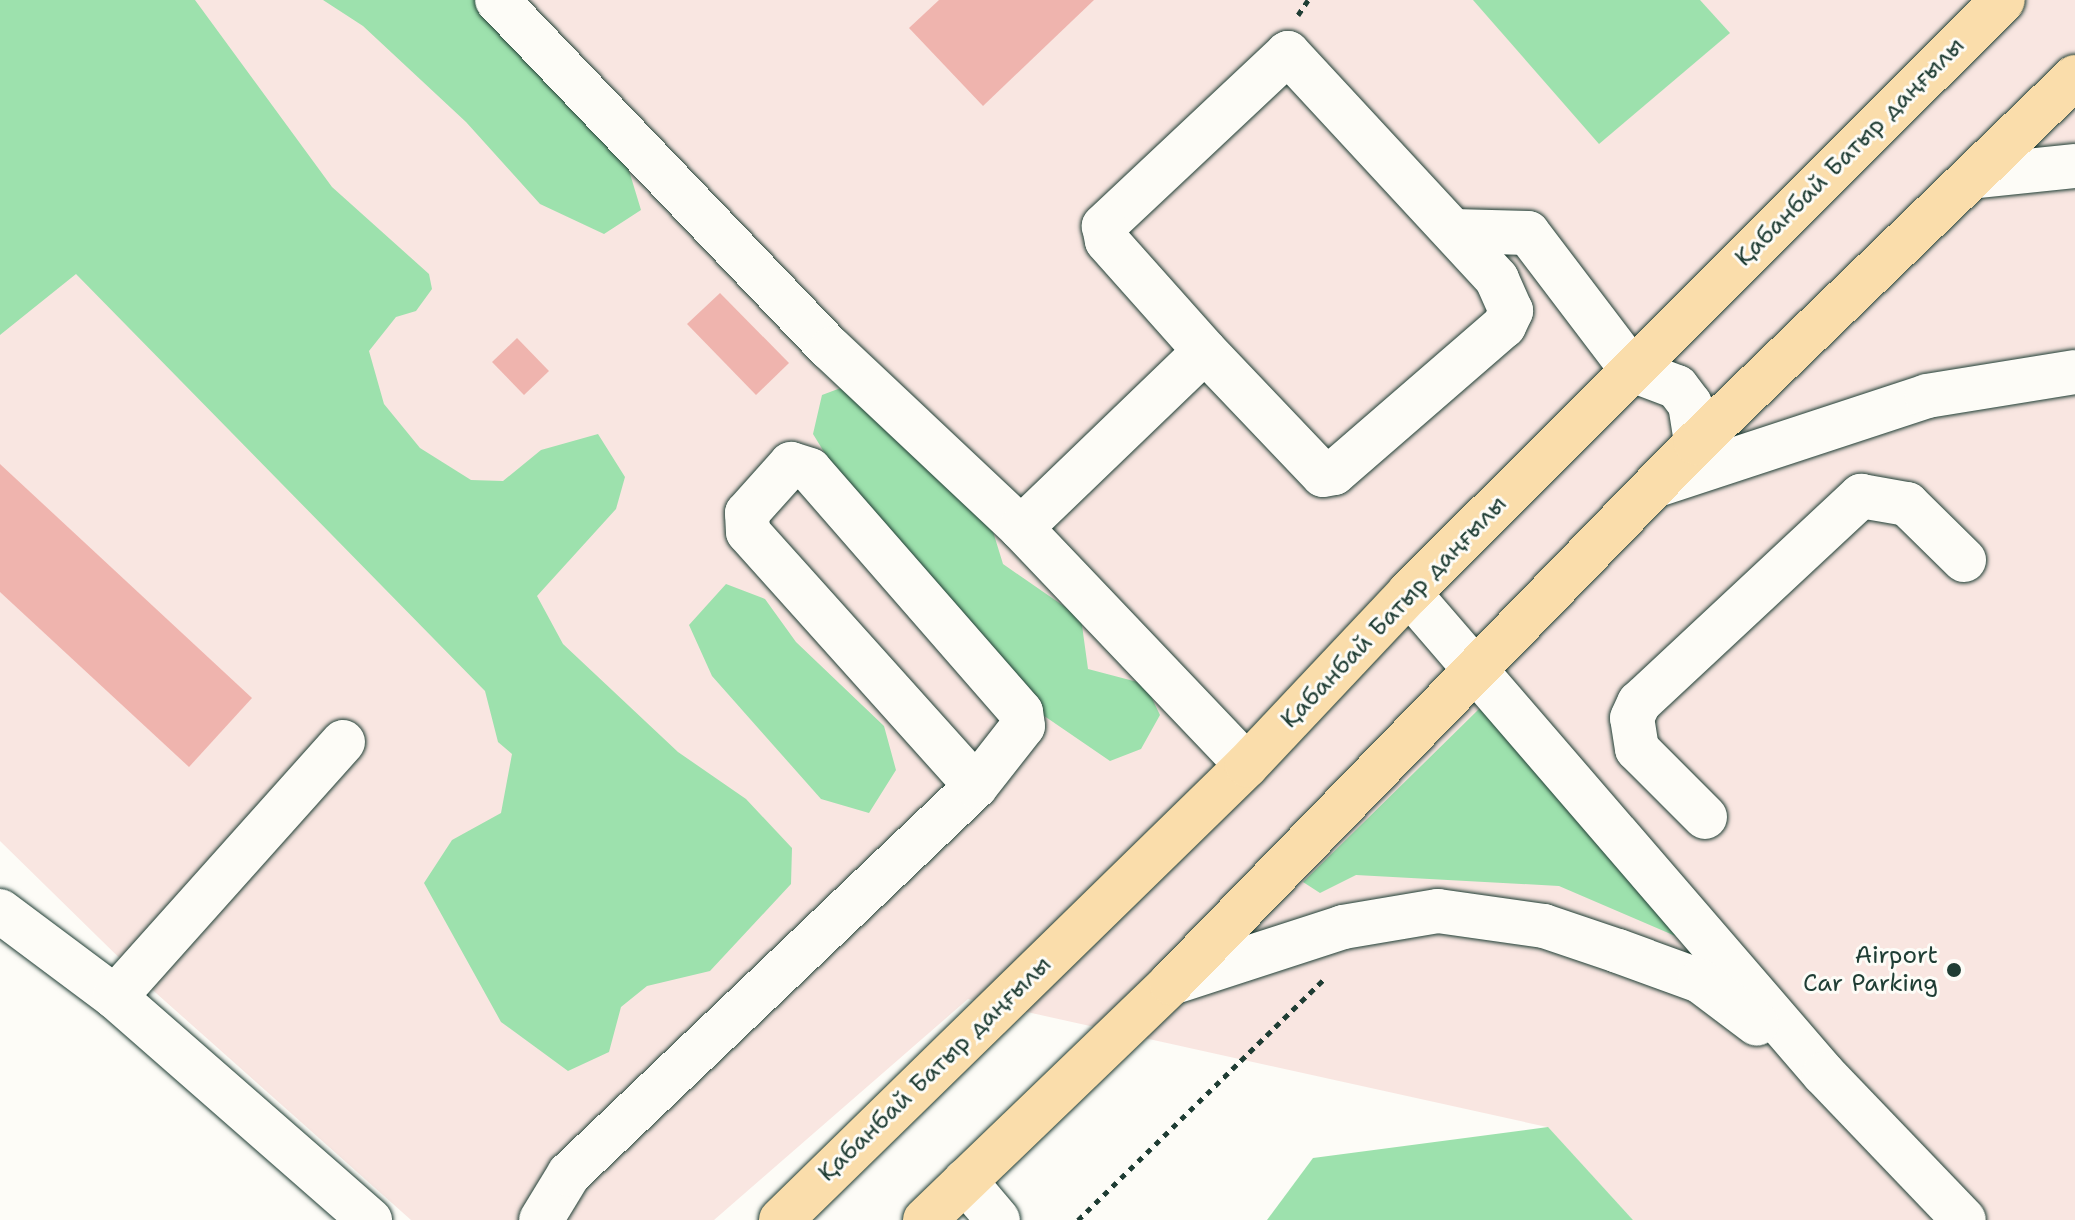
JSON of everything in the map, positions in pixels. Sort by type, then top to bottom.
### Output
[{"type":"main road","name":"Қабанбай Батыр даңғылы","points":[[781,1220],[1247,765],[1409,593],[2003,0]]},
{"type":"main road","points":[[925,1220],[1171,983],[1479,671],[1696,443],[1978,176],[2075,77]]},
{"type":"street","points":[[497,0],[831,349],[1021,528],[1247,765]]},
{"type":"street","points":[[1284,54],[1292,54],[1508,294],[1511,311],[1504,326],[1334,473],[1312,470],[1205,351],[1107,241],[1104,226],[1284,54]]},
{"type":"street","points":[[1978,176],[2075,166]]},
{"type":"street","points":[[1454,231],[1528,233],[1632,370],[1677,387],[1690,404],[1696,443]]},
{"type":"street","points":[[1021,528],[1205,351]]},
{"type":"street","points":[[1657,485],[1927,396],[2075,372]]},
{"type":"street","points":[[541,1220],[569,1174],[976,786],[1017,740],[1021,712],[810,470],[791,464],[747,513],[748,532],[976,786]]},
{"type":"street","points":[[1705,817],[1637,749],[1632,718],[1639,703],[1861,496],[1907,504],[1964,560]]},
{"type":"street","points":[[1409,593],[1824,1074],[1964,1220]]},
{"type":"street","points":[[115,997],[343,742]]},
{"type":"street","points":[[0,911],[115,997],[370,1220]]},
{"type":"street","points":[[1171,983],[1343,927],[1438,911],[1544,926],[1700,981],[1824,1074]]},
{"type":"street","points":[[965,1181],[998,1220]]},
{"type":"path","points":[[1078,1220],[1338,965]]},
{"type":"shaded area","points":[[0,0],[2075,0],[2075,1220],[1633,1220],[1547,1127],[968,999],[714,1220],[411,1220],[147,985],[0,841]]},
{"type":"green space","points":[[0,0],[195,0],[332,187],[429,274],[432,289],[416,311],[396,317],[369,351],[384,404],[420,448],[471,480],[503,481],[541,450],[598,434],[625,477],[616,509],[537,596],[563,644],[678,752],[746,799],[792,848],[791,884],[710,971],[647,986],[621,1007],[609,1052],[568,1071],[501,1022],[424,883],[452,840],[501,813],[512,754],[498,742],[485,691],[76,274],[0,335]]},
{"type":"green space","points":[[323,0],[478,0],[624,154],[641,210],[604,234],[540,204],[466,122],[363,26]]},
{"type":"green space","points":[[1473,0],[1700,0],[1730,33],[1599,144]]},
{"type":"green space","points":[[846,386],[991,525],[1003,564],[1081,618],[1088,669],[1145,684],[1160,715],[1141,749],[1110,761],[1018,698],[870,527],[813,434],[822,395]]},
{"type":"green space","points":[[726,584],[765,599],[796,642],[884,726],[896,770],[869,813],[821,799],[712,676],[689,625]]},
{"type":"green space","points":[[1480,708],[1701,947],[1559,886],[1356,875],[1320,893],[1303,882]]},
{"type":"green space","points":[[1548,1127],[1633,1220],[1267,1220],[1313,1158]]},
{"type":"building","points":[[939,0],[1094,0],[983,106],[909,28]]},
{"type":"building","points":[[720,293],[789,363],[756,395],[687,324]]},
{"type":"building","points":[[517,338],[549,371],[524,395],[492,362]]},
{"type":"building","points":[[0,464],[252,698],[189,767],[0,592]]},
{"type":"place","name":"Airport Car Parking","points":[[1954,970]]}]
